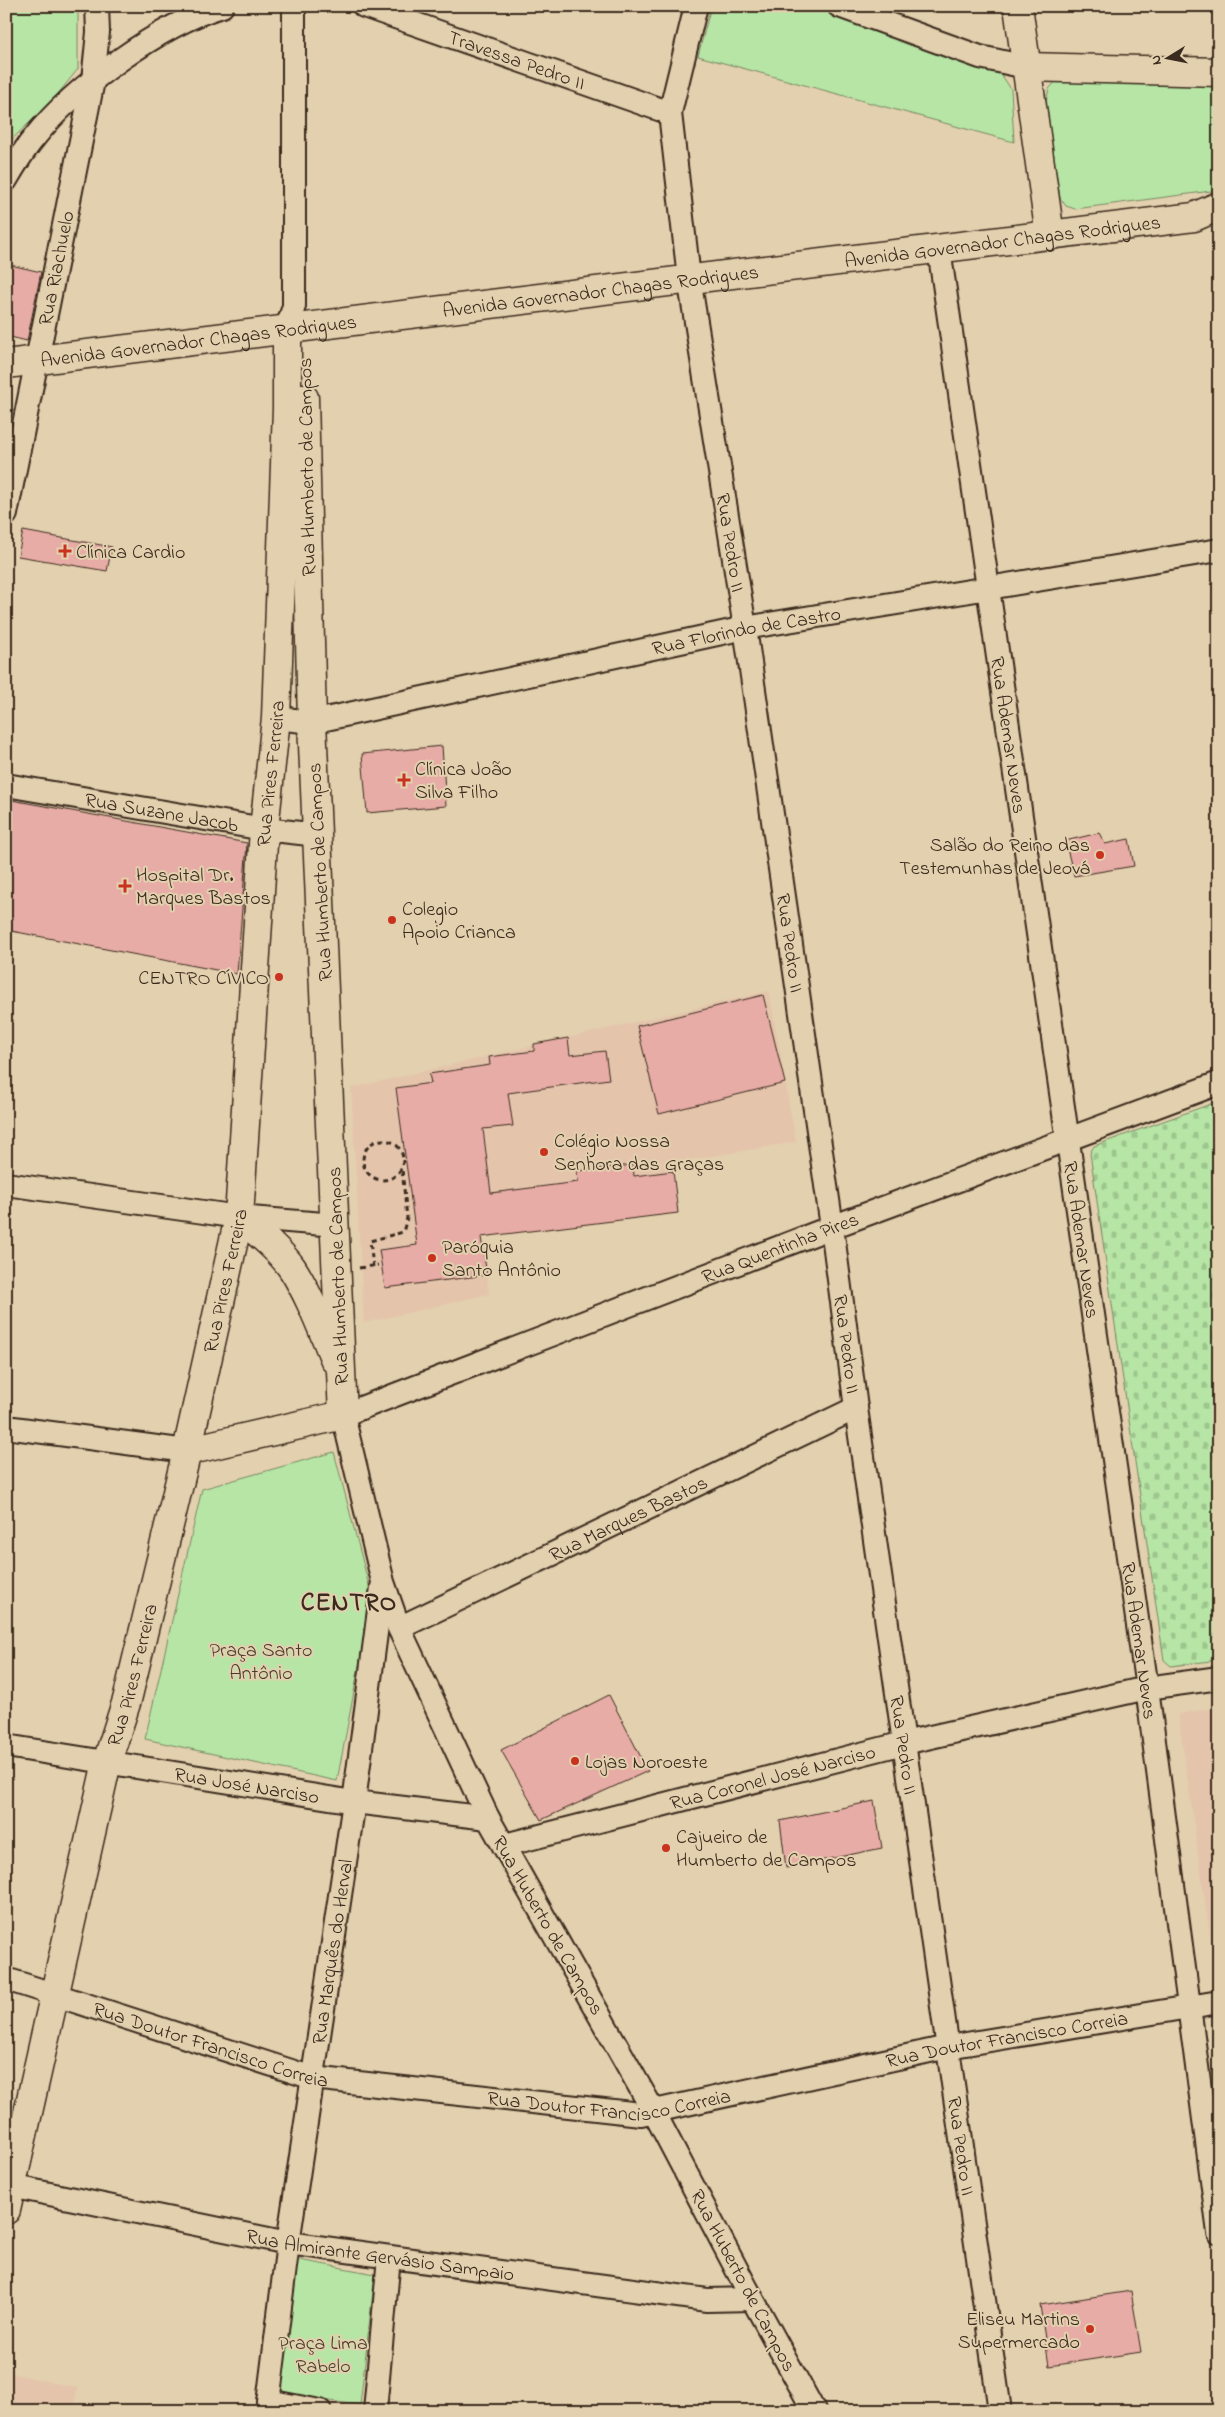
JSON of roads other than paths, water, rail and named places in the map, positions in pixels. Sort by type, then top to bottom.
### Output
[{"type":"main road","points":[[1018,6],[1050,236]]},
{"type":"main road","points":[[1026,67],[1219,72]]},
{"type":"main road","name":"Avenida Governador Chagas Rodrigues","points":[[6,364],[295,321],[939,249],[1211,214]]},
{"type":"main road","name":"Rua Pires Ferreira","points":[[8,2193],[55,1996],[107,1762],[127,1700],[187,1451],[238,1217],[264,828],[276,718],[287,417],[295,321]]},
{"type":"main road","name":"Rua Humberto de Campos","points":[[295,321],[343,1415]]},
{"type":"main road","points":[[238,1217],[262,1235],[291,1266],[303,1287],[341,1374]]},
{"type":"main road","points":[[187,1451],[343,1415]]},
{"type":"street","name":"Rua Riachuelo","points":[[6,514],[92,81],[98,32],[97,6]]},
{"type":"street","points":[[6,180],[34,138],[92,81],[152,39],[199,13],[222,6]]},
{"type":"street","points":[[294,6],[295,321]]},
{"type":"street","name":"Travessa Pedro II","points":[[364,6],[670,114]]},
{"type":"street","points":[[670,114],[696,6]]},
{"type":"street","points":[[839,6],[980,57],[1026,67]]},
{"type":"street","name":"Rua Pedro II","points":[[670,114],[689,278],[745,628],[1000,2411]]},
{"type":"street","name":"Rua Ademar Neves","points":[[939,249],[1147,1688],[1219,2233]]},
{"type":"street","name":"Rua Florindo de Castro","points":[[276,718],[312,722],[745,628],[987,586],[1219,550]]},
{"type":"street","name":"Rua Suzane Jacob","points":[[6,785],[318,836]]},
{"type":"street","name":"Rua Quentinha Pires","points":[[343,1415],[832,1226],[1219,1082]]},
{"type":"street","points":[[6,1184],[238,1217],[336,1225]]},
{"type":"street","name":"Rua Marques Bastos","points":[[399,1628],[856,1408]]},
{"type":"street","name":"Rua Huberto de Campos","points":[[343,1415],[383,1582],[399,1628],[488,1818],[505,1845],[654,2112],[752,2299],[814,2411]]},
{"type":"street","points":[[6,1427],[187,1451]]},
{"type":"street","name":"Rua Marquês do Herval","points":[[267,2406],[288,2243],[354,1802],[383,1582]]},
{"type":"street","name":"Rua Coronel José Narciso","points":[[505,1845],[904,1743],[1147,1688],[1219,1678]]},
{"type":"street","name":"Rua José Narciso","points":[[6,1746],[354,1802],[488,1818]]},
{"type":"street","name":"Rua Doutor Francisco Correia","points":[[6,1978],[55,1996],[313,2078],[641,2114],[948,2047],[1219,2002]]},
{"type":"street","name":"Rua Almirante Gervásio Sampaio","points":[[8,2193],[288,2243],[707,2300],[752,2299]]},
{"type":"street","points":[[375,2411],[389,2257]]},
{"type":"street","points":[[267,2406],[320,2411]]},
{"type":"place","name":"Clínica Cardio","points":[[65,551]]},
{"type":"place","name":"Clínica João Silva Filho","points":[[404,780]]},
{"type":"place","name":"Salão do Reino das Testemunhas de Jeová","points":[[1100,855]]},
{"type":"place","name":"Hospital Dr. Marques Bastos","points":[[125,886]]},
{"type":"place","name":"Colegio Apoio Crianca","points":[[392,920]]},
{"type":"place","name":"CENTRO CÍVICO","points":[[279,977]]},
{"type":"place","name":"Colégio Nossa Senhora das Graças","points":[[544,1152]]},
{"type":"place","name":"Paróquia Santo Antônio","points":[[432,1258]]},
{"type":"place","name":"Lojas Noroeste","points":[[575,1761]]},
{"type":"place","name":"Cajueiro de Humberto de Campos","points":[[666,1848]]},
{"type":"place","name":"Eliseu Martins Supermercado","points":[[1090,2329]]},
{"type":"district","name":"CENTRO","points":[[349,1601]]},
{"type":"park label","name":"Praça Santo Antônio","points":[[261,1660]]},
{"type":"park label","name":"Praça Lima Rabelo","points":[[323,2354]]}]
